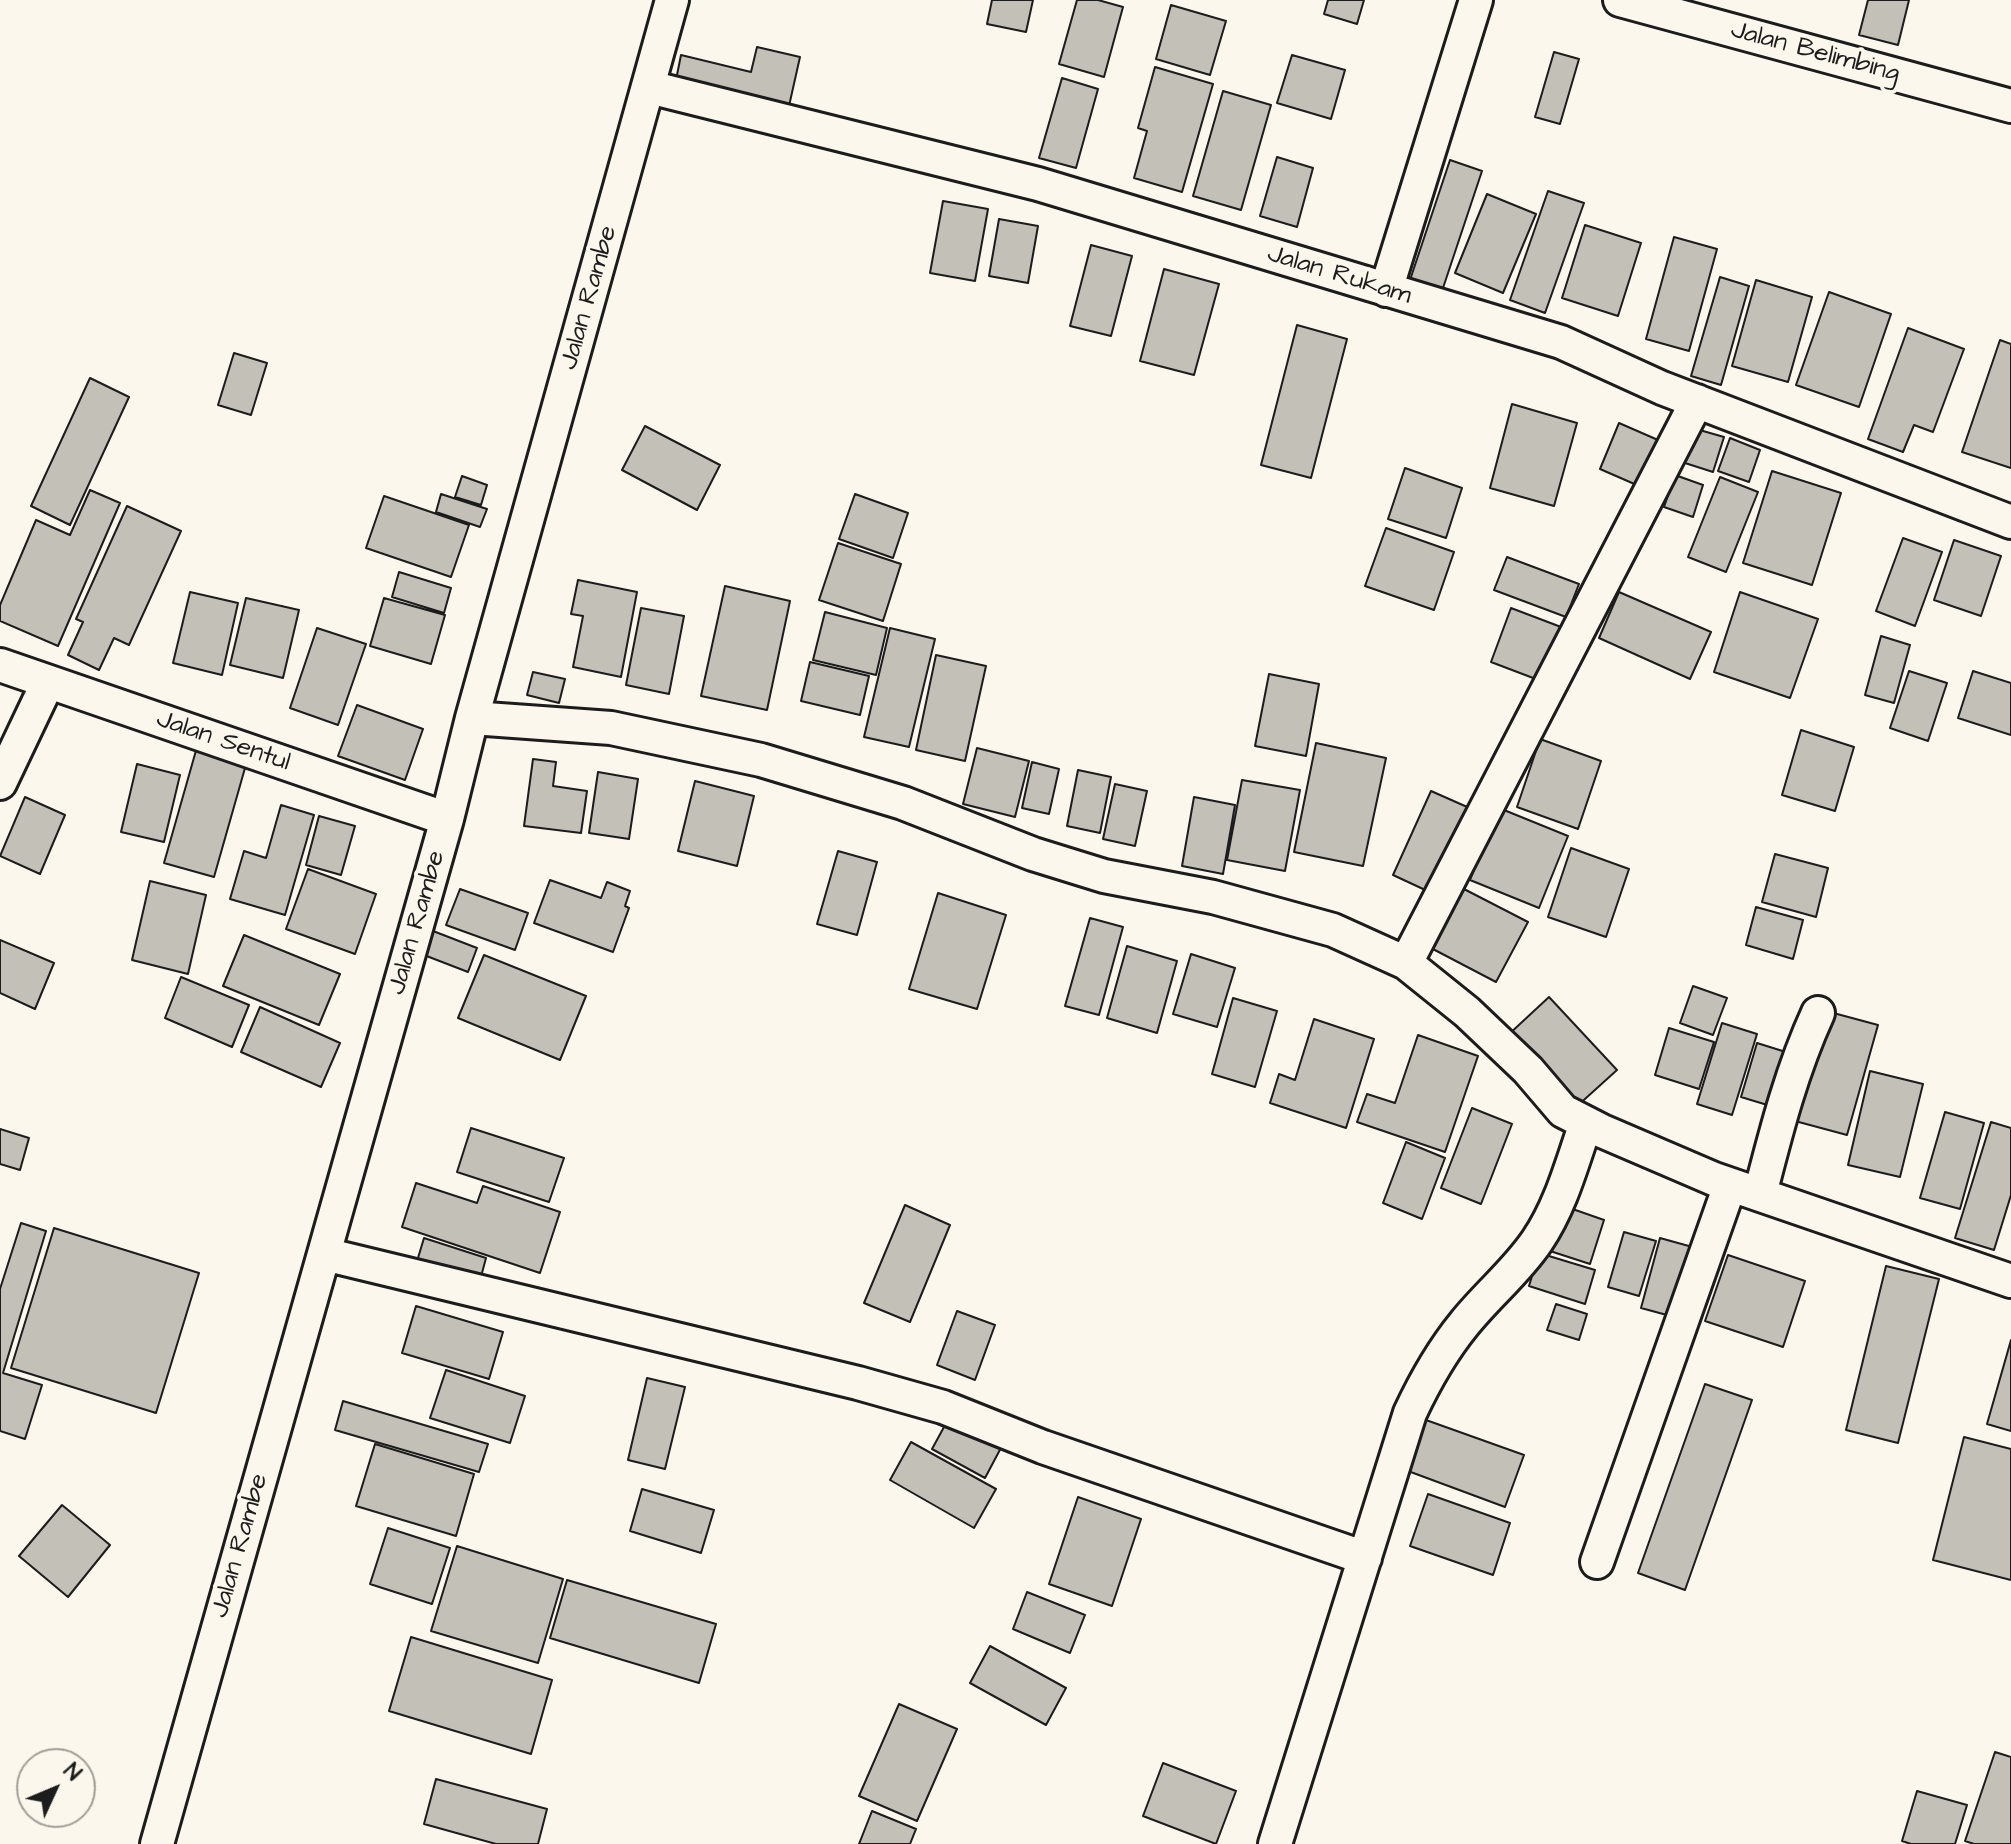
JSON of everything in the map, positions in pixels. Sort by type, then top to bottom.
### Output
[{"type":"street","name":"Jalan Rambe","points":[[157,1844],[447,819],[472,718],[672,0]]},
{"type":"street","points":[[1386,290],[1476,0]]},
{"type":"street","name":"Jalan Belimbing","points":[[1620,0],[2011,106]]},
{"type":"street","name":"Jalan Rukam","points":[[649,87],[1038,184],[1561,342],[1697,401],[2011,522]]},
{"type":"street","points":[[1406,963],[1697,401]]},
{"type":"street","name":"Jalan Sentul","points":[[0,665],[447,819]]},
{"type":"street","points":[[0,783],[48,682]]},
{"type":"street","points":[[472,718],[611,728],[761,760],[903,803],[1033,854],[1104,876],[1213,897],[1333,930],[1406,963],[1467,1012],[1528,1070],[1563,1111],[1586,1123],[1745,1190],[2011,1281]]},
{"type":"street","points":[[1597,1562],[1818,1013]]},
{"type":"street","points":[[1275,1844],[1410,1413],[1428,1375],[1465,1323],[1538,1240],[1558,1202],[1586,1123]]},
{"type":"street","points":[[324,1254],[943,1407],[1043,1447],[1365,1558]]},
{"type":"building","points":[[992,0],[1033,0],[1026,32],[987,24]]},
{"type":"building","points":[[1077,0],[1098,0],[1123,7],[1104,77],[1059,64]]},
{"type":"building","points":[[1328,0],[1364,0],[1357,24],[1324,14]]},
{"type":"building","points":[[1868,0],[1909,0],[1898,45],[1859,35]]},
{"type":"building","points":[[1171,5],[1226,21],[1210,75],[1156,59]]},
{"type":"building","points":[[757,47],[800,57],[789,106],[676,80],[681,55],[751,72]]},
{"type":"building","points":[[1554,52],[1579,59],[1560,124],[1535,117]]},
{"type":"building","points":[[1292,55],[1345,70],[1331,119],[1277,103]]},
{"type":"building","points":[[1155,67],[1213,84],[1182,192],[1134,178],[1147,131],[1138,128]]},
{"type":"building","points":[[1062,78],[1098,89],[1076,168],[1039,158]]},
{"type":"building","points":[[1223,91],[1271,105],[1241,210],[1193,196]]},
{"type":"building","points":[[1277,157],[1313,168],[1297,227],[1260,216]]},
{"type":"building","points":[[1450,160],[1482,171],[1442,291],[1410,280]]},
{"type":"building","points":[[1548,191],[1584,203],[1545,313],[1510,300]]},
{"type":"building","points":[[1487,194],[1536,214],[1503,293],[1455,273]]},
{"type":"building","points":[[943,201],[988,209],[975,281],[930,273]]},
{"type":"building","points":[[999,219],[1038,226],[1028,283],[989,276]]},
{"type":"building","points":[[1585,225],[1641,243],[1618,316],[1562,298]]},
{"type":"building","points":[[1674,237],[1717,249],[1689,351],[1646,339]]},
{"type":"building","points":[[1091,245],[1132,256],[1111,336],[1070,326]]},
{"type":"building","points":[[1164,269],[1219,284],[1194,375],[1140,361]]},
{"type":"building","points":[[1720,277],[1749,286],[1721,385],[1691,376]]},
{"type":"building","points":[[1756,280],[1812,297],[1788,382],[1732,366]]},
{"type":"building","points":[[1829,292],[1891,314],[1859,407],[1796,385]]},
{"type":"building","points":[[1297,325],[1347,339],[1311,478],[1261,465]]},
{"type":"building","points":[[1908,328],[1964,349],[1933,432],[1914,425],[1903,452],[1868,439]]},
{"type":"building","points":[[2000,340],[2011,344],[2011,468],[1962,452]]},
{"type":"building","points":[[234,353],[267,363],[251,415],[218,405]]},
{"type":"building","points":[[90,378],[129,397],[70,525],[31,506]]},
{"type":"building","points":[[1512,404],[1577,423],[1554,506],[1490,488]]},
{"type":"building","points":[[1619,423],[1658,440],[1639,486],[1600,469]]},
{"type":"building","points":[[645,426],[720,465],[697,510],[622,470]]},
{"type":"building","points":[[1696,429],[1724,437],[1713,472],[1685,463]]},
{"type":"building","points":[[1730,438],[1760,450],[1749,482],[1718,471]]},
{"type":"building","points":[[1405,468],[1462,488],[1446,538],[1388,519]]},
{"type":"building","points":[[1772,471],[1841,493],[1812,585],[1743,563]]},
{"type":"building","points":[[1675,475],[1703,485],[1693,517],[1664,507]]},
{"type":"building","points":[[462,476],[487,485],[481,505],[455,497]]},
{"type":"building","points":[[1720,477],[1758,492],[1726,572],[1688,557]]},
{"type":"building","points":[[90,490],[120,503],[58,646],[0,621],[0,605],[36,520],[70,535]]},
{"type":"building","points":[[441,494],[487,509],[480,527],[436,512]]},
{"type":"building","points":[[855,494],[908,513],[893,558],[839,539]]},
{"type":"building","points":[[384,496],[469,525],[451,577],[366,548]]},
{"type":"building","points":[[127,506],[181,531],[129,645],[114,638],[99,670],[68,655],[83,622],[76,619]]},
{"type":"building","points":[[1386,528],[1454,552],[1434,610],[1365,586]]},
{"type":"building","points":[[1903,538],[1942,552],[1915,626],[1876,611]]},
{"type":"building","points":[[1954,540],[2001,556],[1981,616],[1934,600]]},
{"type":"building","points":[[838,543],[901,564],[883,621],[819,600]]},
{"type":"building","points":[[1507,557],[1579,584],[1566,617],[1494,590]]},
{"type":"building","points":[[399,572],[451,588],[444,613],[392,597]]},
{"type":"building","points":[[578,580],[637,592],[621,677],[573,667],[583,616],[571,614]]},
{"type":"building","points":[[725,586],[790,601],[767,710],[701,696]]},
{"type":"building","points":[[190,592],[238,603],[222,675],[173,663]]},
{"type":"building","points":[[1619,592],[1711,632],[1690,679],[1599,638]]},
{"type":"building","points":[[1740,592],[1818,619],[1790,698],[1714,672]]},
{"type":"building","points":[[246,598],[299,610],[283,678],[230,665]]},
{"type":"building","points":[[384,598],[445,615],[431,664],[370,646]]},
{"type":"building","points":[[641,608],[684,616],[669,694],[626,685]]},
{"type":"building","points":[[1511,608],[1561,627],[1541,681],[1491,662]]},
{"type":"building","points":[[825,612],[887,628],[876,675],[813,660]]},
{"type":"building","points":[[317,628],[366,644],[338,725],[290,708]]},
{"type":"building","points":[[890,628],[935,639],[909,747],[864,737]]},
{"type":"building","points":[[1881,636],[1910,645],[1894,703],[1865,695]]},
{"type":"building","points":[[936,655],[986,666],[965,761],[916,750]]},
{"type":"building","points":[[810,662],[869,676],[860,715],[801,701]]},
{"type":"building","points":[[1909,671],[1947,683],[1928,741],[1890,728]]},
{"type":"building","points":[[1973,671],[2011,683],[2011,735],[1958,718]]},
{"type":"building","points":[[533,672],[565,679],[559,703],[527,695]]},
{"type":"building","points":[[1269,674],[1319,684],[1306,756],[1255,746]]},
{"type":"building","points":[[357,705],[423,729],[405,780],[338,756]]},
{"type":"building","points":[[1801,730],[1854,747],[1835,811],[1782,795]]},
{"type":"building","points":[[1540,739],[1601,761],[1578,829],[1517,807]]},
{"type":"building","points":[[1316,743],[1386,758],[1363,866],[1294,852]]},
{"type":"building","points":[[197,747],[247,761],[214,877],[164,863]]},
{"type":"building","points":[[977,748],[1029,761],[1015,817],[963,804]]},
{"type":"building","points":[[533,759],[556,762],[553,786],[587,791],[581,833],[524,826]]},
{"type":"building","points":[[1032,762],[1059,769],[1049,814],[1022,808]]},
{"type":"building","points":[[137,764],[180,775],[164,842],[121,832]]},
{"type":"building","points":[[1078,770],[1111,777],[1100,833],[1067,826]]},
{"type":"building","points":[[598,772],[638,779],[629,839],[589,833]]},
{"type":"building","points":[[1242,780],[1300,790],[1285,871],[1227,860]]},
{"type":"building","points":[[695,781],[754,796],[737,866],[678,851]]},
{"type":"building","points":[[1115,784],[1147,791],[1135,846],[1103,839]]},
{"type":"building","points":[[1431,791],[1474,810],[1436,895],[1393,875]]},
{"type":"building","points":[[25,797],[65,815],[40,874],[0,856]]},
{"type":"building","points":[[1194,797],[1235,805],[1223,874],[1182,866]]},
{"type":"building","points":[[281,805],[314,815],[285,915],[230,899],[244,851],[266,858]]},
{"type":"building","points":[[1499,808],[1568,836],[1539,908],[1470,880]]},
{"type":"building","points":[[319,816],[355,826],[341,875],[306,865]]},
{"type":"building","points":[[1571,848],[1629,869],[1606,937],[1548,917]]},
{"type":"building","points":[[838,851],[877,862],[857,935],[817,924]]},
{"type":"building","points":[[1775,854],[1828,868],[1816,917],[1762,902]]},
{"type":"building","points":[[308,869],[376,894],[355,954],[286,929]]},
{"type":"building","points":[[550,880],[601,898],[607,882],[630,891],[625,906],[629,908],[613,952],[534,923]]},
{"type":"building","points":[[150,881],[206,895],[188,974],[132,960]]},
{"type":"building","points":[[1462,888],[1528,922],[1496,982],[1431,948]]},
{"type":"building","points":[[460,889],[528,913],[515,950],[446,925]]},
{"type":"building","points":[[938,893],[1006,915],[977,1009],[909,989]]},
{"type":"building","points":[[1756,907],[1803,920],[1793,959],[1746,945]]},
{"type":"building","points":[[1090,918],[1123,927],[1099,1015],[1065,1006]]},
{"type":"building","points":[[433,931],[477,948],[468,972],[424,955]]},
{"type":"building","points":[[244,935],[340,974],[319,1025],[223,986]]},
{"type":"building","points":[[0,940],[54,963],[35,1009],[0,993]]},
{"type":"building","points":[[1127,946],[1177,961],[1157,1033],[1107,1018]]},
{"type":"building","points":[[1191,954],[1235,968],[1217,1027],[1173,1014]]},
{"type":"building","points":[[484,955],[586,996],[560,1060],[458,1018]]},
{"type":"building","points":[[181,977],[249,1005],[232,1047],[165,1018]]},
{"type":"building","points":[[1693,986],[1727,998],[1713,1035],[1680,1023]]},
{"type":"building","points":[[1549,997],[1617,1070],[1575,1108],[1507,1036]]},
{"type":"building","points":[[1233,998],[1277,1011],[1255,1087],[1212,1074]]},
{"type":"building","points":[[260,1007],[340,1043],[321,1087],[241,1052]]},
{"type":"building","points":[[1826,1011],[1878,1025],[1847,1135],[1795,1121]]},
{"type":"building","points":[[1314,1019],[1374,1039],[1346,1128],[1270,1103],[1279,1074],[1295,1080]]},
{"type":"building","points":[[1722,1023],[1757,1034],[1732,1115],[1697,1104]]},
{"type":"building","points":[[1669,1028],[1714,1042],[1699,1089],[1655,1075]]},
{"type":"building","points":[[1418,1035],[1478,1056],[1445,1152],[1357,1122],[1367,1094],[1395,1103]]},
{"type":"building","points":[[1757,1043],[1789,1053],[1774,1107],[1741,1097]]},
{"type":"building","points":[[1870,1071],[1923,1084],[1900,1177],[1848,1165]]},
{"type":"building","points":[[1472,1108],[1512,1124],[1481,1204],[1441,1188]]},
{"type":"building","points":[[1945,1112],[1984,1123],[1960,1209],[1920,1198]]},
{"type":"building","points":[[1991,1122],[2011,1128],[2011,1195],[1994,1250],[1955,1238]]},
{"type":"building","points":[[471,1128],[564,1158],[549,1202],[457,1172]]},
{"type":"building","points":[[0,1129],[29,1138],[20,1170],[0,1164]]},
{"type":"building","points":[[1406,1142],[1445,1158],[1422,1219],[1383,1203]]},
{"type":"building","points":[[416,1183],[477,1203],[483,1186],[560,1212],[540,1273],[402,1227]]},
{"type":"building","points":[[905,1205],[950,1225],[910,1322],[864,1303]]},
{"type":"building","points":[[1564,1206],[1604,1220],[1590,1264],[1550,1251]]},
{"type":"building","points":[[21,1223],[46,1231],[3,1373],[42,1385],[25,1439],[0,1431],[0,1289]]},
{"type":"building","points":[[54,1228],[199,1273],[156,1413],[11,1368]]},
{"type":"building","points":[[1624,1232],[1656,1241],[1639,1296],[1608,1287]]},
{"type":"building","points":[[424,1238],[486,1258],[478,1288],[415,1268]]},
{"type":"building","points":[[1660,1238],[1696,1248],[1678,1318],[1641,1308]]},
{"type":"building","points":[[1539,1253],[1595,1270],[1585,1304],[1529,1286]]},
{"type":"building","points":[[1728,1255],[1805,1281],[1783,1347],[1705,1321]]},
{"type":"building","points":[[1886,1266],[1939,1279],[1898,1443],[1846,1430]]},
{"type":"building","points":[[1556,1304],[1587,1314],[1579,1340],[1547,1330]]},
{"type":"building","points":[[416,1306],[503,1332],[489,1379],[402,1353]]},
{"type":"building","points":[[957,1311],[995,1325],[975,1380],[937,1365]]},
{"type":"building","points":[[2011,1340],[2011,1431],[1987,1424]]},
{"type":"building","points":[[446,1370],[525,1396],[510,1443],[430,1418]]},
{"type":"building","points":[[647,1378],[685,1387],[665,1469],[628,1460]]},
{"type":"building","points":[[1705,1384],[1752,1400],[1685,1590],[1638,1573]]},
{"type":"building","points":[[343,1401],[488,1444],[479,1472],[335,1430]]},
{"type":"building","points":[[950,1416],[1003,1444],[985,1478],[932,1449]]},
{"type":"building","points":[[1426,1420],[1524,1455],[1505,1507],[1408,1471]]},
{"type":"building","points":[[1964,1437],[2011,1449],[2011,1580],[1933,1560]]},
{"type":"building","points":[[911,1442],[996,1489],[974,1528],[890,1480]]},
{"type":"building","points":[[375,1444],[474,1474],[456,1536],[356,1506]]},
{"type":"building","points":[[642,1489],[714,1510],[701,1553],[630,1531]]},
{"type":"building","points":[[1428,1494],[1510,1523],[1493,1575],[1410,1546]]},
{"type":"building","points":[[1078,1497],[1141,1519],[1112,1606],[1049,1584]]},
{"type":"building","points":[[62,1505],[110,1545],[68,1597],[19,1556]]},
{"type":"building","points":[[388,1528],[450,1548],[432,1604],[370,1584]]},
{"type":"building","points":[[457,1546],[563,1579],[538,1663],[431,1631]]},
{"type":"building","points":[[567,1580],[716,1624],[699,1683],[550,1638]]},
{"type":"building","points":[[1027,1592],[1085,1615],[1070,1653],[1013,1629]]},
{"type":"building","points":[[411,1637],[552,1680],[531,1754],[389,1711]]},
{"type":"building","points":[[990,1646],[1066,1688],[1046,1725],[970,1683]]},
{"type":"building","points":[[899,1704],[957,1729],[917,1821],[859,1796]]},
{"type":"building","points":[[1995,1752],[2011,1757],[2011,1844],[1974,1844],[1965,1841]]},
{"type":"building","points":[[1163,1763],[1236,1791],[1216,1844],[1143,1816]]},
{"type":"building","points":[[436,1779],[547,1809],[538,1844],[496,1844],[424,1824]]},
{"type":"building","points":[[1917,1791],[1967,1805],[1955,1844],[1911,1844],[1902,1841]]},
{"type":"building","points":[[872,1811],[916,1829],[910,1844],[859,1844]]}]
